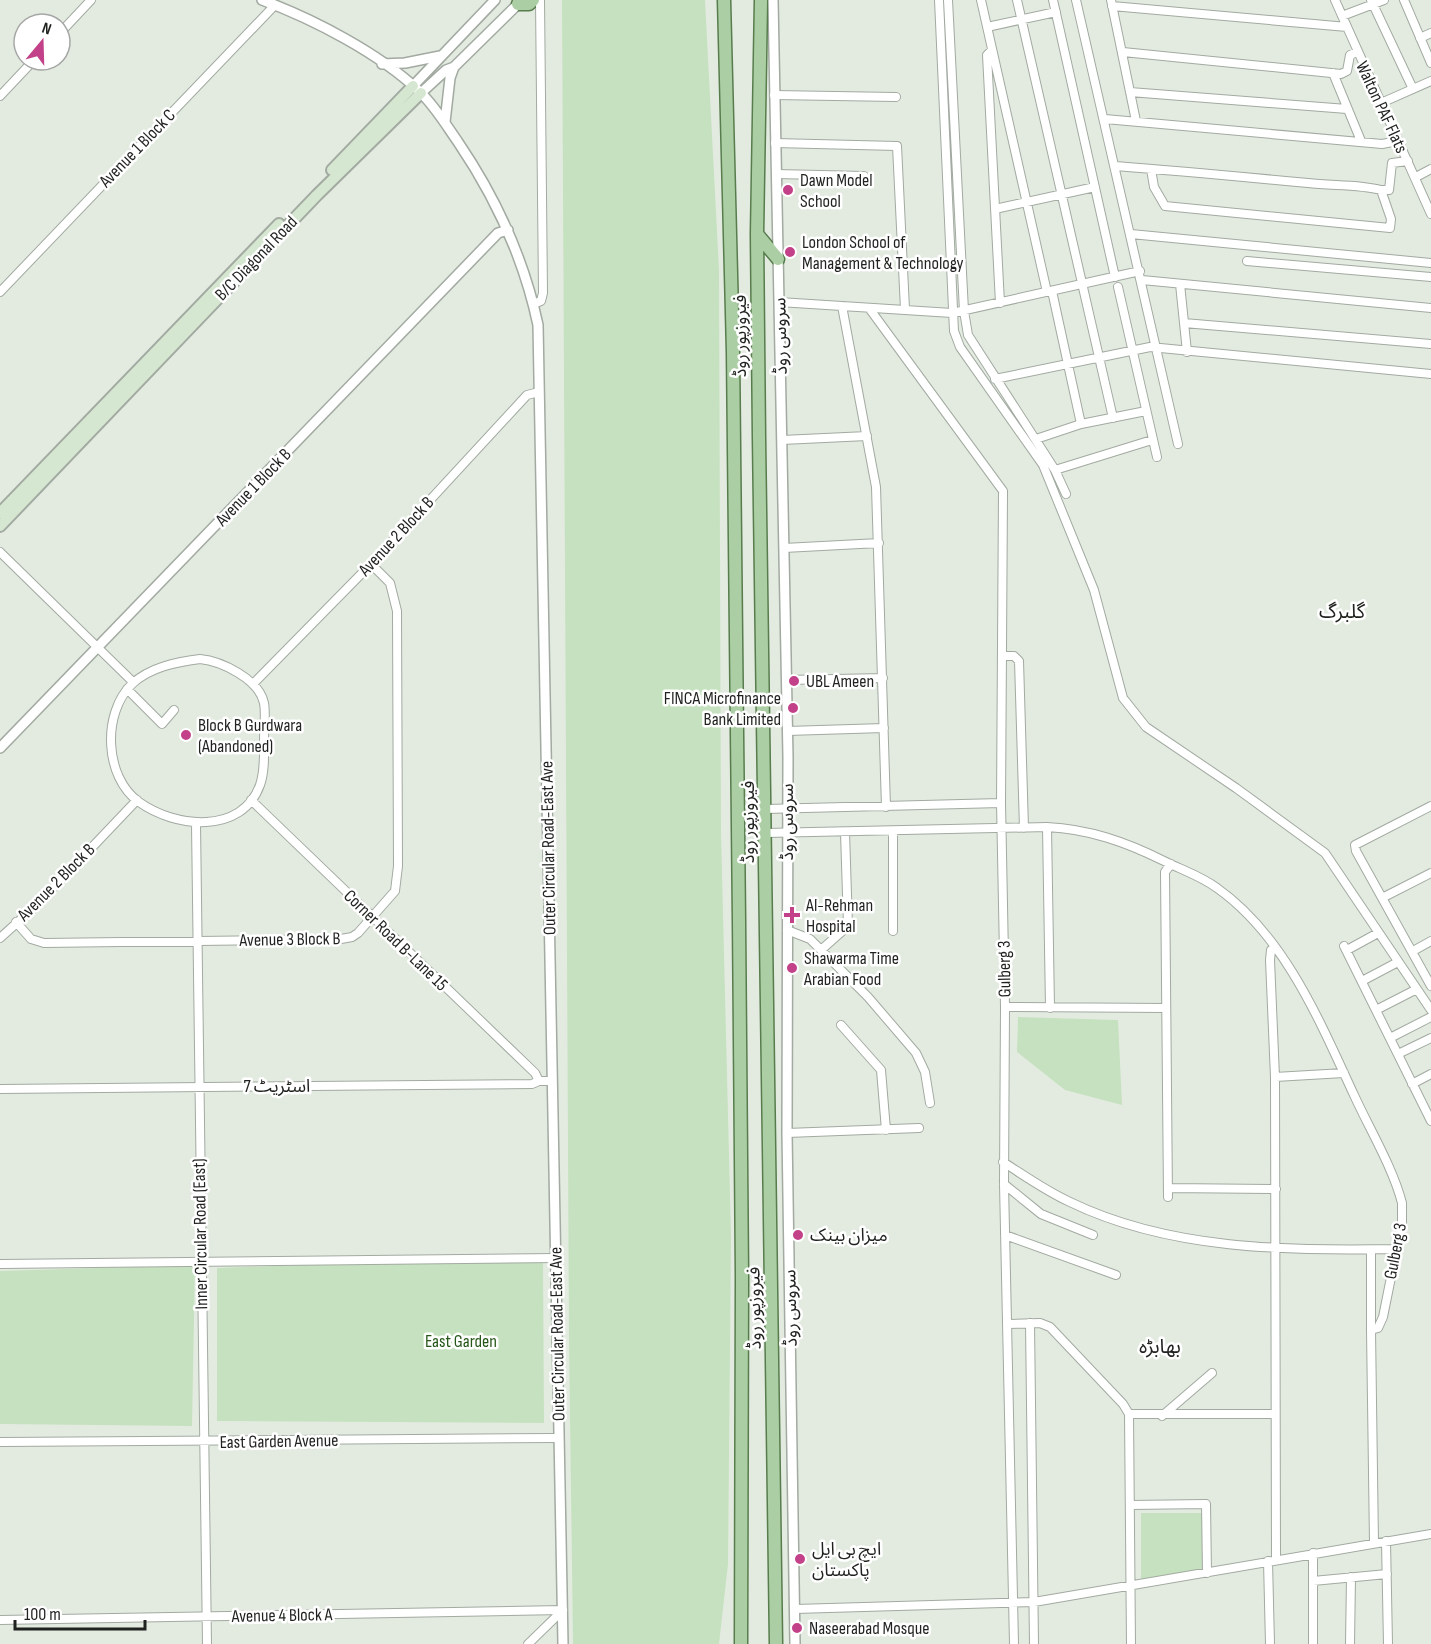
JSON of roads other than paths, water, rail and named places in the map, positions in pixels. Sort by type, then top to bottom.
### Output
[{"type":"main road","points":[[518,2],[529,4],[533,0]]},
{"type":"main road","name":"فیروزپور روڈ","points":[[761,0],[757,234],[776,1644]]},
{"type":"main road","name":"فیروزپور روڈ","points":[[723,2],[733,352],[742,1277],[741,1644]]},
{"type":"main road","name":"B/C Diagonal Road","points":[[0,513],[417,89]]},
{"type":"main road","name":"B/C Diagonal Road","points":[[0,525],[417,89]]},
{"type":"main road","points":[[757,234],[778,260]]},
{"type":"street","points":[[72,20],[91,0]]},
{"type":"street","name":"Outer Circular Road-East Ave","points":[[262,0],[314,23],[382,64],[417,89],[445,122],[478,171],[508,230],[533,304],[539,334],[563,1644]]},
{"type":"street","points":[[417,89],[440,56],[495,0]]},
{"type":"street","points":[[533,304],[540,301],[543,293],[540,0]]},
{"type":"street","name":"سروس روڈ","points":[[773,0],[787,731],[787,1133],[795,1644]]},
{"type":"street","points":[[939,0],[954,331],[960,347],[1043,465],[1094,590],[1123,698],[1146,727],[1325,853],[1431,1010]]},
{"type":"street","points":[[948,0],[964,311],[968,336],[1036,439],[1055,470],[1066,494]]},
{"type":"street","points":[[981,0],[1081,424]]},
{"type":"street","points":[[1017,0],[1113,418]]},
{"type":"street","points":[[1053,0],[1115,277]]},
{"type":"street","points":[[1076,0],[1116,166],[1178,444]]},
{"type":"street","name":"Walton PAF Flats","points":[[1335,0],[1431,214]]},
{"type":"street","points":[[1342,16],[1372,2],[1384,0]]},
{"type":"street","points":[[1404,0],[1431,63]]},
{"type":"street","name":"B/C Diagonal Road","points":[[417,89],[454,67],[518,2]]},
{"type":"street","points":[[1372,2],[1413,90]]},
{"type":"street","points":[[1136,120],[1112,3],[1347,27]]},
{"type":"street","name":"Avenue 1 Block C","points":[[0,292],[275,5]]},
{"type":"street","points":[[987,27],[1056,12]]},
{"type":"street","points":[[1420,38],[1431,33]]},
{"type":"street","points":[[992,50],[987,55],[1000,303]]},
{"type":"street","points":[[1123,52],[1333,74],[1344,73],[1350,55],[1357,52]]},
{"type":"street","points":[[382,64],[405,63],[440,56]]},
{"type":"street","points":[[445,122],[450,78],[454,67]]},
{"type":"street","points":[[0,96],[23,72]]},
{"type":"street","points":[[1333,74],[1361,141]]},
{"type":"street","points":[[1381,103],[1431,81]]},
{"type":"street","points":[[1130,92],[1347,109]]},
{"type":"street","points":[[774,95],[896,97]]},
{"type":"street","points":[[1105,119],[1382,144],[1398,141]]},
{"type":"street","points":[[775,143],[897,146],[905,309]]},
{"type":"street","points":[[1116,166],[1389,190],[1392,163],[1408,161]]},
{"type":"street","points":[[1151,169],[1154,187],[1165,206],[1390,228],[1391,219],[1381,190]]},
{"type":"street","points":[[1416,177],[1431,169]]},
{"type":"street","points":[[776,174],[864,176]]},
{"type":"street","points":[[995,209],[1095,187]]},
{"type":"street","name":"Avenue 1 Block B","points":[[0,748],[490,241],[498,233],[508,230]]},
{"type":"street","points":[[1131,234],[1431,262]]},
{"type":"street","points":[[1247,261],[1431,277]]},
{"type":"street","points":[[779,302],[952,313],[1115,277],[1141,276],[1180,284],[1431,308]]},
{"type":"street","points":[[1180,284],[1187,352]]},
{"type":"street","points":[[1118,287],[1156,457]]},
{"type":"street","points":[[842,306],[876,486],[886,807]]},
{"type":"street","name":"Gulberg 3","points":[[869,308],[1003,491],[1001,803],[1005,1007],[1003,1162],[1014,1644]]},
{"type":"street","points":[[1185,323],[1431,344]]},
{"type":"street","points":[[995,379],[1100,355],[1150,347],[1431,374]]},
{"type":"street","name":"Avenue 2 Block B","points":[[253,684],[371,564],[527,395],[539,392]]},
{"type":"street","points":[[1036,439],[1081,424],[1146,411]]},
{"type":"street","points":[[782,440],[867,436]]},
{"type":"street","points":[[1055,470],[1152,440]]},
{"type":"street","points":[[784,548],[879,543]]},
{"type":"street","points":[[0,552],[134,682]]},
{"type":"street","name":"Avenue 3 Block B","points":[[16,922],[31,939],[44,943],[341,939],[358,933],[394,891],[398,882],[397,611],[390,583],[371,564]]},
{"type":"street","points":[[1002,656],[1014,656],[1019,661],[1024,828]]},
{"type":"street","points":[[200,658],[219,663],[253,684],[264,703],[263,774],[251,800],[242,809],[224,817],[196,824],[162,814],[137,800],[116,771],[111,740],[116,711],[127,689],[134,682],[168,665],[200,658]]},
{"type":"street","points":[[786,680],[883,678]]},
{"type":"street","points":[[127,689],[162,724],[174,710]]},
{"type":"street","points":[[787,731],[884,728]]},
{"type":"street","name":"Avenue 2 Block B","points":[[0,938],[39,903],[137,800]]},
{"type":"street","name":"Corner Road B-Lane 15","points":[[251,800],[535,1073],[539,1081]]},
{"type":"street","points":[[766,809],[1001,803]]},
{"type":"street","points":[[1431,806],[1355,845],[1356,851],[1431,986]]},
{"type":"street","name":"Inner Circular Road (East)","points":[[196,824],[200,1262],[207,1644]]},
{"type":"street","points":[[1047,827],[1050,1008]]},
{"type":"street","name":"Gulberg 3","points":[[766,833],[1047,827],[1079,829],[1139,849],[1215,886],[1234,901],[1275,948],[1314,1013],[1400,1194],[1402,1223],[1383,1317],[1378,1328],[1371,1330]]},
{"type":"street","points":[[893,831],[893,931]]},
{"type":"street","points":[[821,950],[848,926],[844,832]]},
{"type":"street","points":[[1168,1197],[1165,872],[1171,864]]},
{"type":"street","points":[[1382,898],[1431,873]]},
{"type":"street","points":[[787,930],[801,934],[821,950],[868,997],[916,1053],[925,1072],[930,1103]]},
{"type":"street","points":[[1378,933],[1346,948],[1412,1084],[1429,1111],[1431,1121]]},
{"type":"street","points":[[1413,951],[1431,941]]},
{"type":"street","points":[[1270,1644],[1275,1414],[1276,1189],[1275,1077],[1270,960],[1271,950],[1275,948]]},
{"type":"street","points":[[1362,981],[1398,962]]},
{"type":"street","points":[[1376,1010],[1417,989]]},
{"type":"street","points":[[1005,1007],[1166,1008]]},
{"type":"street","points":[[1390,1038],[1431,1017]]},
{"type":"street","points":[[842,1025],[881,1070],[886,1130]]},
{"type":"street","points":[[1398,1054],[1431,1038]]},
{"type":"street","points":[[1275,1077],[1344,1073]]},
{"type":"street","points":[[1412,1084],[1431,1074]]},
{"type":"street","name":"اسٹریٹ 7","points":[[0,1089],[532,1084],[539,1081],[552,1081]]},
{"type":"street","points":[[787,1133],[919,1128]]},
{"type":"street","points":[[1003,1162],[1042,1188],[1072,1204],[1156,1232],[1275,1249],[1395,1249]]},
{"type":"street","points":[[1004,1184],[1041,1214],[1093,1235]]},
{"type":"street","points":[[1168,1188],[1276,1189]]},
{"type":"street","points":[[1005,1235],[1116,1275]]},
{"type":"street","points":[[1371,1250],[1374,1543]]},
{"type":"street","points":[[0,1264],[557,1258]]},
{"type":"street","points":[[1030,1323],[1034,1644]]},
{"type":"street","points":[[1008,1324],[1030,1323],[1050,1327],[1123,1404],[1129,1414],[1131,1644]]},
{"type":"street","points":[[1162,1416],[1212,1373]]},
{"type":"street","points":[[1129,1414],[1162,1416],[1275,1414]]},
{"type":"street","name":"East Garden Avenue","points":[[0,1442],[558,1438]]},
{"type":"street","points":[[1130,1505],[1206,1504],[1208,1574]]},
{"type":"street","points":[[795,1609],[1034,1602],[1431,1534]]},
{"type":"street","points":[[1386,1541],[1388,1644]]},
{"type":"street","points":[[1313,1553],[1313,1644]]},
{"type":"street","points":[[1313,1581],[1387,1574]]},
{"type":"street","points":[[1350,1644],[1351,1577]]},
{"type":"street","points":[[528,1644],[563,1610]]},
{"type":"street","name":"Avenue 4 Block A","points":[[0,1620],[563,1610]]},
{"type":"place","name":"Dawn Model School","points":[[788,190]]},
{"type":"place","name":"London School of Management & Technology","points":[[790,252]]},
{"type":"place","name":"UBL Ameen","points":[[794,681]]},
{"type":"place","name":"FINCA Microfinance Bank Limited","points":[[793,708]]},
{"type":"place","name":"Block B Gurdwara (Abandoned)","points":[[186,735]]},
{"type":"place","name":"Al-Rehman Hospital","points":[[792,915]]},
{"type":"place","name":"Shawarma Time Arabian Food","points":[[792,968]]},
{"type":"place","name":"میزان بینک","points":[[798,1235]]},
{"type":"place","name":"ایچ بی ایل پاکستان","points":[[800,1559]]},
{"type":"place","name":"Naseerabad Mosque","points":[[797,1628]]},
{"type":"district","name":"گلبرگ","points":[[1342,611]]},
{"type":"district","name":"بھابڑہ","points":[[1160,1346]]},
{"type":"park label","name":"East Garden","points":[[461,1341]]}]
